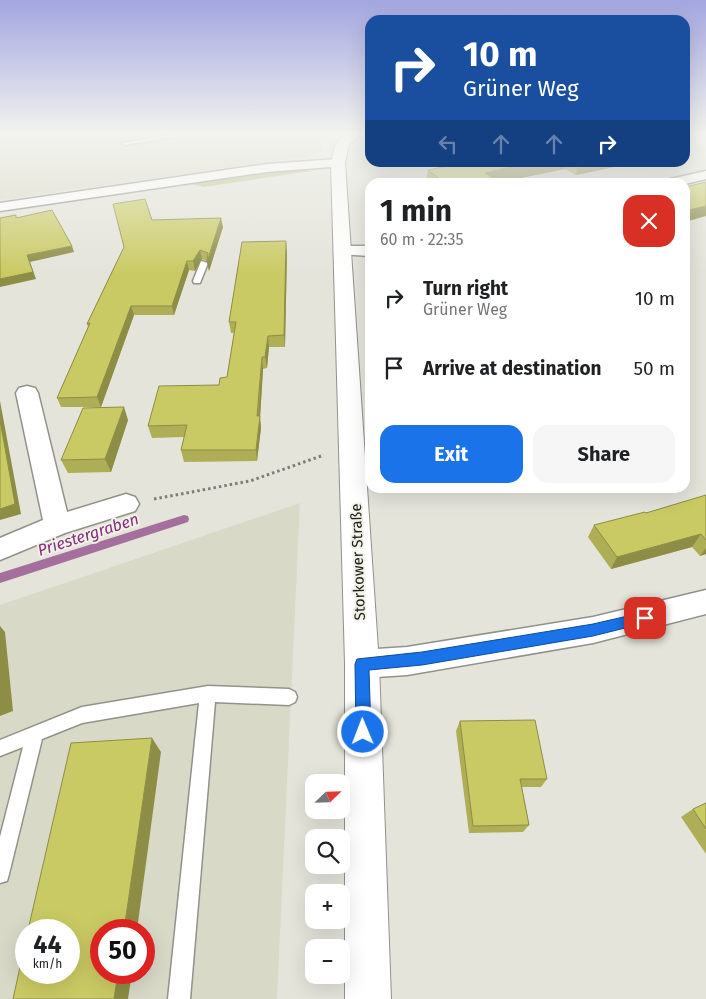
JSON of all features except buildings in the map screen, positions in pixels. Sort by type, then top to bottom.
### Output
[{"type":"main road","name":"Storkower Straße","points":[[339,180],[362,664],[368,999]]},
{"type":"street","points":[[0,207],[188,180]]},
{"type":"street","points":[[344,251],[365,251]]},
{"type":"street","points":[[27,392],[57,525]]},
{"type":"street","points":[[0,549],[57,525],[126,504]]},
{"type":"street","points":[[362,664],[427,658],[593,630],[706,602]]},
{"type":"lane","points":[[197,281],[204,262]]},
{"type":"lane","points":[[0,748],[82,715],[208,694],[289,696]]},
{"type":"lane","points":[[179,999],[208,694]]},
{"type":"lane","points":[[0,874],[35,734]]},
{"type":"path","points":[[126,504],[250,481],[353,444]]},
{"type":"shaded area","points":[[0,180],[144,180],[0,200]]},
{"type":"shaded area","points":[[300,503],[277,999],[0,999],[0,605]]},
{"type":"green space","points":[[221,180],[254,180],[204,187],[191,184]]},
{"type":"waterway","name":"Priestergraben","points":[[0,578],[184,519]]},
{"type":"route","points":[[363,732],[362,664],[422,659],[593,630],[645,618]]}]
